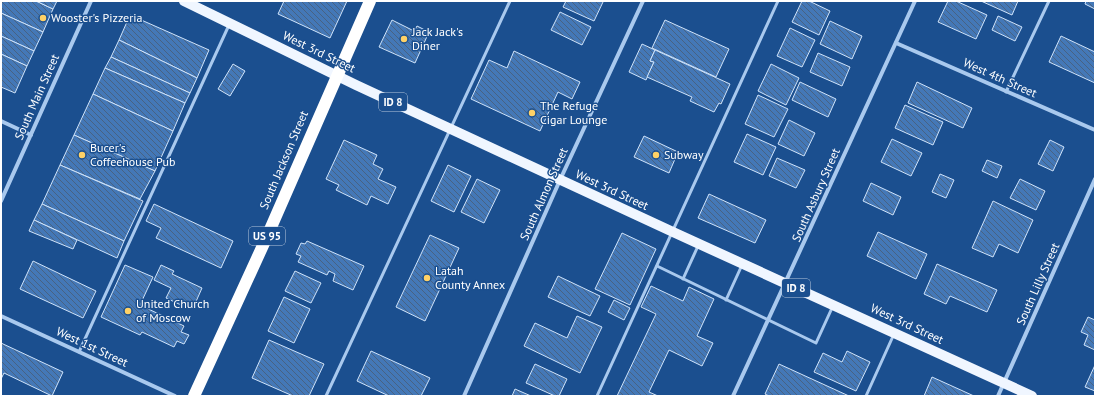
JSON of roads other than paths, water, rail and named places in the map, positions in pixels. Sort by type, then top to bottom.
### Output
[{"type":"highway","name":"South Jackson Street","points":[[194,396],[265,241],[336,75],[370,1]]},
{"type":"main road","name":"West 3rd Street","points":[[184,1],[336,75],[560,180],[1032,396]]},
{"type":"street","name":"South Main Street","points":[[1,200],[91,1]]},
{"type":"street","name":"South Almon Street","points":[[464,396],[560,180],[643,1]]},
{"type":"street","name":"South Asbury Street","points":[[733,396],[915,1]]},
{"type":"street","name":"West 4th Street","points":[[896,43],[1095,130]]},
{"type":"street","points":[[1,121],[31,135]]},
{"type":"street","name":"South Lilly Street","points":[[998,396],[1095,180]]},
{"type":"street","name":"West 1st Street","points":[[1,316],[174,396]]},
{"type":"lane","points":[[326,396],[510,1]]},
{"type":"lane","points":[[597,396],[778,1]]},
{"type":"lane","points":[[1006,92],[1048,1]]},
{"type":"lane","points":[[79,352],[229,23]]},
{"type":"lane","points":[[683,279],[699,244]]},
{"type":"lane","points":[[726,300],[743,264]]},
{"type":"lane","points":[[657,266],[816,343],[834,305]]},
{"type":"lane","points":[[866,396],[894,332]]},
{"type":"place","name":"Wooster's Pizzeria","points":[[43,18]]},
{"type":"place","name":"Jack Jack's Diner","points":[[404,39]]},
{"type":"place","name":"The Refuge Cigar Lounge","points":[[532,113]]},
{"type":"place","name":"Bucer's Coffeehouse Pub","points":[[82,155]]},
{"type":"place","name":"Subway","points":[[656,155]]},
{"type":"place","name":"Latah County Annex","points":[[427,278]]},
{"type":"place","name":"United Church of Moscow","points":[[128,311]]}]
